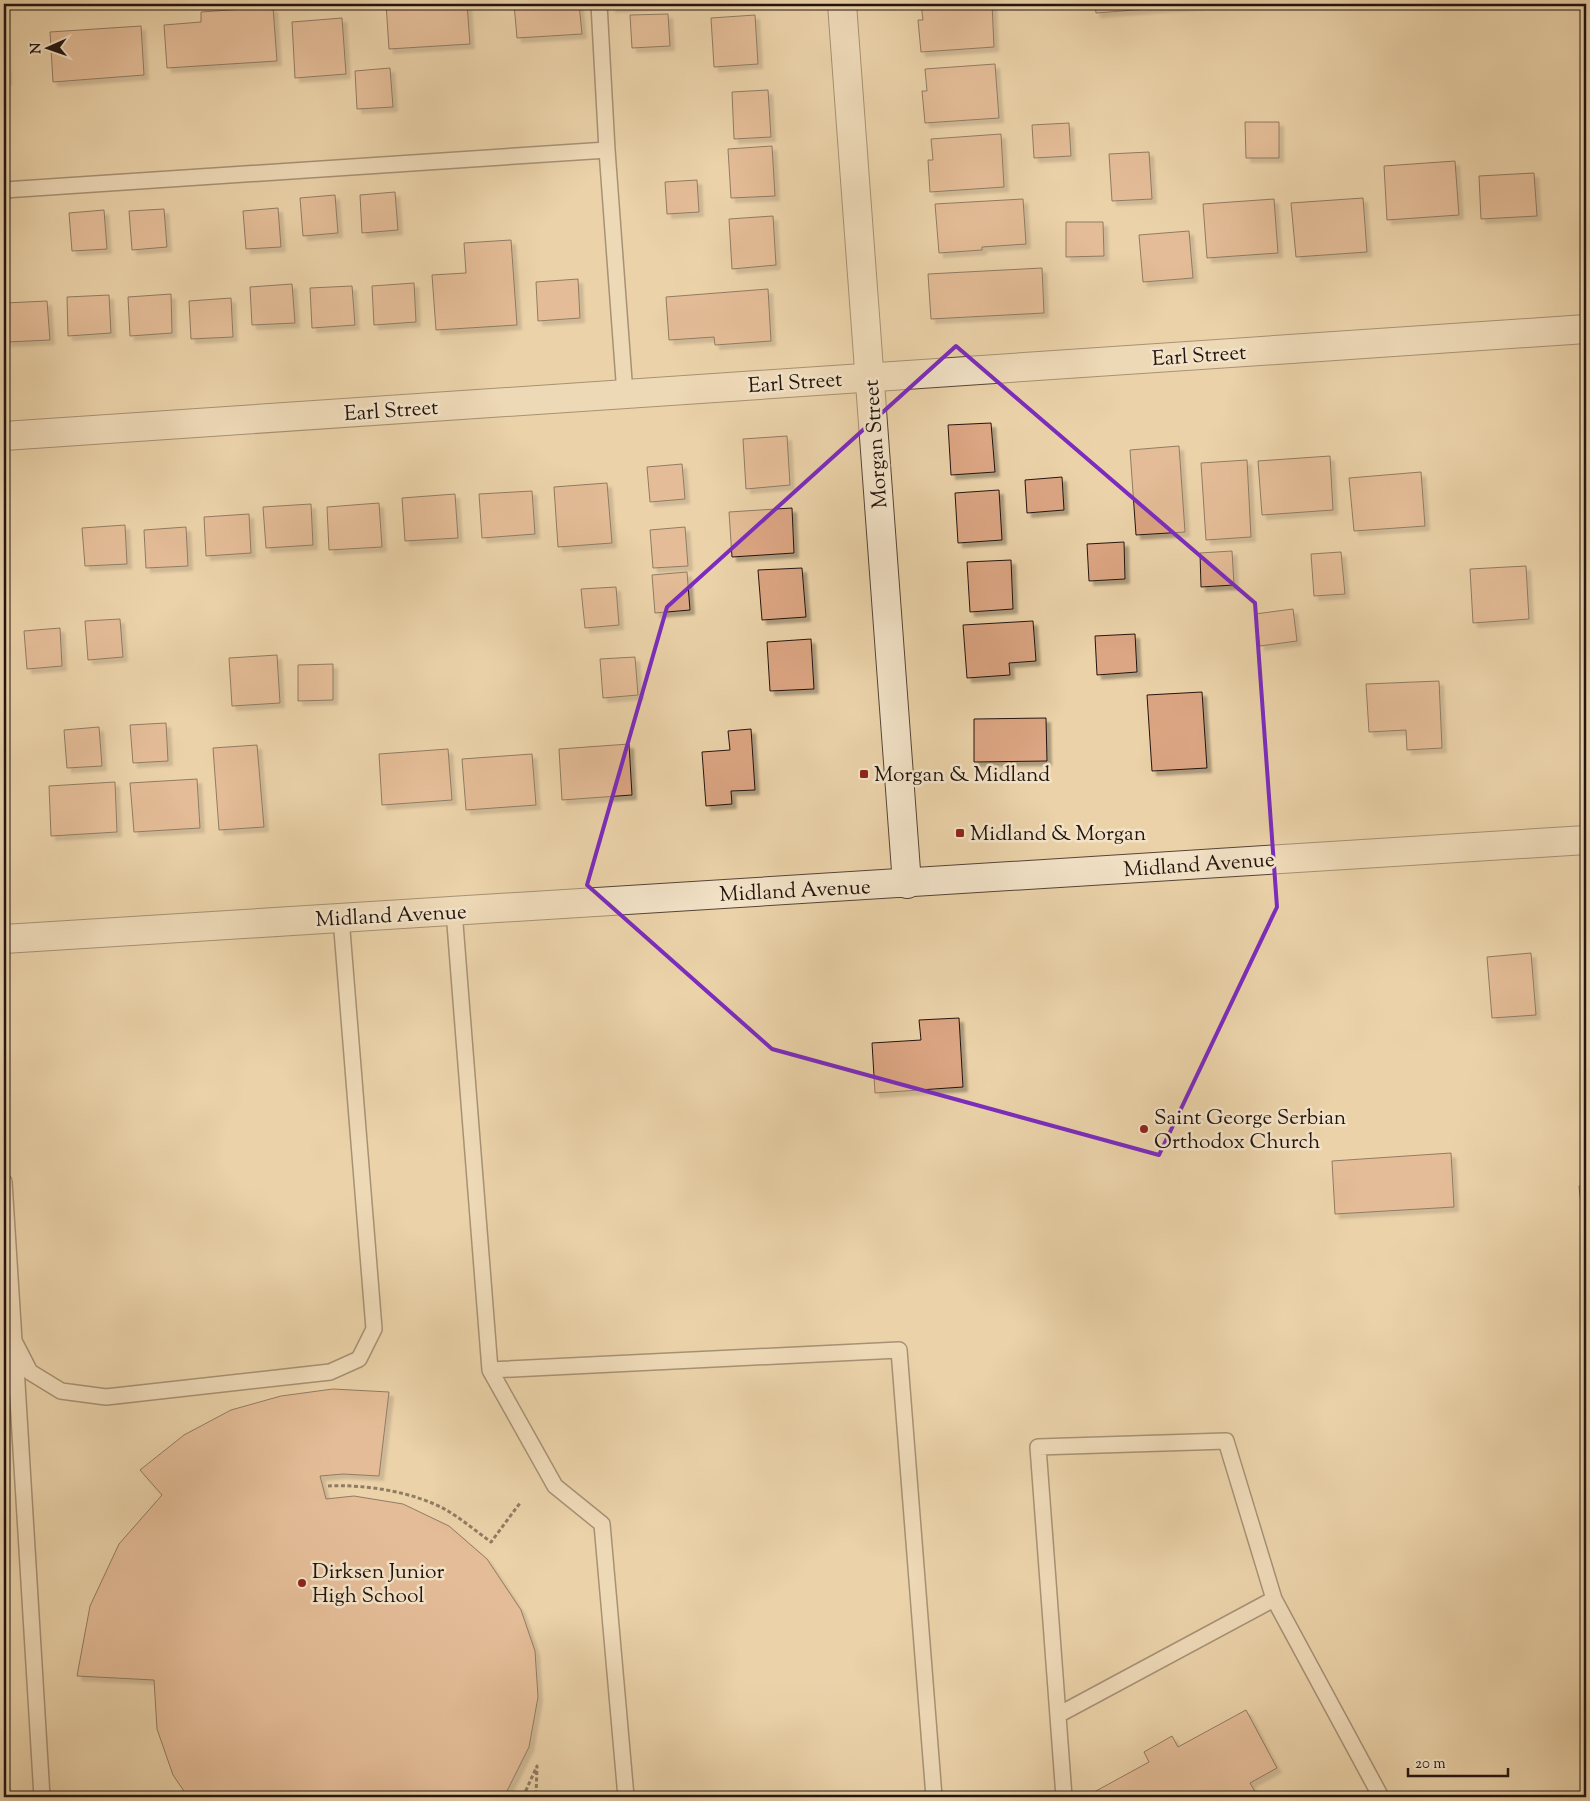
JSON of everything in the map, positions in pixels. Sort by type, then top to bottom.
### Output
[{"type":"street","name":"Morgan Street","points":[[842,4],[907,884]]},
{"type":"street","name":"Earl Street","points":[[4,436],[1586,329]]},
{"type":"street","name":"Midland Avenue","points":[[4,938],[907,884],[1586,840]]},
{"type":"lane","points":[[599,4],[607,150],[625,394]]},
{"type":"lane","points":[[4,190],[607,150]]},
{"type":"lane","points":[[454,911],[490,1370],[555,1486],[602,1524],[626,1797]]},
{"type":"lane","points":[[14,1340],[30,1372],[61,1391],[106,1397],[330,1372],[359,1359],[374,1329],[341,918]]},
{"type":"lane","points":[[4,1182],[42,1797]]},
{"type":"lane","points":[[490,1370],[899,1350],[934,1797]]},
{"type":"lane","points":[[1064,1797],[1038,1447],[1226,1441],[1274,1599],[1381,1797]]},
{"type":"lane","points":[[1058,1715],[1274,1599]]},
{"type":"path","points":[[328,1486],[351,1485],[388,1490],[421,1500],[447,1510],[491,1542],[520,1503]]},
{"type":"path","points":[[523,1797],[537,1766],[536,1797]]},
{"type":"highlighted area","points":[[956,346],[1255,603],[1277,907],[1159,1155],[772,1049],[587,885],[667,607]]},
{"type":"building","points":[[386,4],[467,4],[470,44],[389,49]]},
{"type":"building","points":[[514,4],[579,4],[582,34],[517,38]]},
{"type":"building","points":[[611,4],[670,4],[611,8]]},
{"type":"building","points":[[921,4],[992,4],[994,47],[921,52],[918,20],[923,20]]},
{"type":"building","points":[[1095,4],[1199,4],[1199,5],[1096,13]]},
{"type":"building","points":[[273,7],[277,61],[167,68],[164,25],[201,22],[201,12]]},
{"type":"building","points":[[668,14],[670,46],[632,48],[630,15]]},
{"type":"building","points":[[755,15],[758,64],[714,67],[711,18]]},
{"type":"building","points":[[342,18],[346,74],[295,78],[292,22]]},
{"type":"building","points":[[141,26],[144,75],[53,82],[50,32]]},
{"type":"building","points":[[4,34],[7,81],[4,81]]},
{"type":"building","points":[[995,64],[999,118],[925,123],[922,91],[927,91],[925,69]]},
{"type":"building","points":[[390,68],[393,107],[357,109],[355,71]]},
{"type":"building","points":[[768,90],[771,137],[734,139],[732,92]]},
{"type":"building","points":[[1245,122],[1279,122],[1279,158],[1246,158]]},
{"type":"building","points":[[1069,123],[1071,156],[1034,158],[1032,125]]},
{"type":"building","points":[[1001,134],[1004,187],[930,192],[928,160],[933,160],[931,139]]},
{"type":"building","points":[[772,146],[775,196],[731,198],[728,149]]},
{"type":"building","points":[[1149,152],[1152,199],[1112,201],[1109,154]]},
{"type":"building","points":[[1455,161],[1459,215],[1387,220],[1384,166]]},
{"type":"building","points":[[1534,173],[1537,216],[1481,219],[1479,176]]},
{"type":"building","points":[[697,180],[699,212],[667,214],[665,182]]},
{"type":"building","points":[[395,192],[398,230],[362,233],[360,195]]},
{"type":"building","points":[[1586,193],[1586,237],[1583,194]]},
{"type":"building","points":[[335,195],[338,233],[303,236],[300,198]]},
{"type":"building","points":[[1363,198],[1367,252],[1296,257],[1291,203]]},
{"type":"building","points":[[1023,199],[1026,244],[982,247],[982,250],[939,253],[935,204]]},
{"type":"building","points":[[1274,199],[1278,253],[1207,258],[1203,204]]},
{"type":"building","points":[[278,208],[281,247],[246,249],[243,211]]},
{"type":"building","points":[[164,209],[167,247],[132,250],[129,211]]},
{"type":"building","points":[[104,210],[107,249],[72,251],[69,213]]},
{"type":"building","points":[[773,216],[776,265],[732,269],[729,219]]},
{"type":"building","points":[[1066,222],[1103,222],[1104,256],[1066,257]]},
{"type":"building","points":[[1189,231],[1193,278],[1143,282],[1139,235]]},
{"type":"building","points":[[511,240],[517,325],[436,330],[432,275],[466,273],[464,243]]},
{"type":"building","points":[[1042,268],[1044,313],[931,319],[928,274]]},
{"type":"building","points":[[578,279],[580,318],[538,321],[536,282]]},
{"type":"building","points":[[414,283],[416,322],[374,325],[372,286]]},
{"type":"building","points":[[292,284],[295,323],[252,325],[250,287]]},
{"type":"building","points":[[352,286],[355,325],[312,328],[310,288]]},
{"type":"building","points":[[768,289],[771,341],[715,345],[714,337],[669,340],[666,297]]},
{"type":"building","points":[[171,294],[172,333],[130,336],[128,297]]},
{"type":"building","points":[[109,295],[111,333],[68,336],[67,297]]},
{"type":"building","points":[[231,298],[233,337],[191,339],[189,301]]},
{"type":"building","points":[[47,301],[50,340],[7,342],[5,303]]},
{"type":"building","points":[[991,423],[995,472],[951,475],[948,425]]},
{"type":"building","points":[[787,436],[790,485],[746,489],[743,439]]},
{"type":"building","points":[[1179,446],[1185,532],[1136,535],[1130,450]]},
{"type":"building","points":[[1330,456],[1333,510],[1262,515],[1258,461]]},
{"type":"building","points":[[1247,460],[1251,537],[1206,540],[1201,463]]},
{"type":"building","points":[[682,464],[685,499],[650,502],[647,467]]},
{"type":"building","points":[[1421,472],[1425,526],[1354,531],[1349,478]]},
{"type":"building","points":[[1062,477],[1064,510],[1027,513],[1025,480]]},
{"type":"building","points":[[607,483],[612,543],[558,547],[554,487]]},
{"type":"building","points":[[999,490],[1002,540],[958,543],[955,493]]},
{"type":"building","points":[[532,491],[535,534],[482,538],[479,494]]},
{"type":"building","points":[[455,494],[458,538],[405,541],[402,498]]},
{"type":"building","points":[[379,503],[382,547],[329,550],[327,507]]},
{"type":"building","points":[[311,504],[313,545],[266,548],[263,507]]},
{"type":"building","points":[[792,508],[794,553],[732,557],[729,512]]},
{"type":"building","points":[[249,514],[251,553],[206,556],[204,517]]},
{"type":"building","points":[[125,525],[127,564],[85,566],[82,528]]},
{"type":"building","points":[[186,527],[188,566],[146,568],[144,530]]},
{"type":"building","points":[[685,527],[688,566],[653,568],[650,530]]},
{"type":"building","points":[[1124,542],[1125,579],[1089,581],[1087,544]]},
{"type":"building","points":[[1232,551],[1234,585],[1201,587],[1200,553]]},
{"type":"building","points":[[1341,552],[1345,594],[1314,596],[1311,554]]},
{"type":"building","points":[[1011,560],[1013,609],[970,612],[967,562]]},
{"type":"building","points":[[1526,566],[1529,619],[1473,623],[1470,569]]},
{"type":"building","points":[[802,568],[806,617],[762,620],[758,570]]},
{"type":"building","points":[[687,572],[690,610],[655,613],[652,575]]},
{"type":"building","points":[[616,587],[619,625],[585,628],[581,589]]},
{"type":"building","points":[[1293,609],[1297,641],[1260,646],[1255,614]]},
{"type":"building","points":[[120,619],[123,657],[88,660],[85,621]]},
{"type":"building","points":[[1033,621],[1036,661],[1009,663],[1010,675],[967,678],[963,625]]},
{"type":"building","points":[[60,628],[62,666],[27,669],[24,631]]},
{"type":"building","points":[[1135,634],[1137,672],[1097,675],[1095,636]]},
{"type":"building","points":[[811,639],[814,689],[770,691],[767,642]]},
{"type":"building","points":[[277,655],[280,703],[232,706],[229,658]]},
{"type":"building","points":[[635,657],[638,695],[603,698],[600,659]]},
{"type":"building","points":[[333,664],[333,700],[298,701],[298,665]]},
{"type":"building","points":[[1439,681],[1442,748],[1407,750],[1406,730],[1369,732],[1366,684]]},
{"type":"building","points":[[1202,692],[1207,768],[1152,771],[1147,695]]},
{"type":"building","points":[[1046,718],[1047,761],[974,762],[974,719]]},
{"type":"building","points":[[166,723],[168,761],[133,763],[130,725]]},
{"type":"building","points":[[99,727],[102,766],[67,768],[64,730]]},
{"type":"building","points":[[751,729],[755,790],[731,791],[732,804],[706,806],[702,752],[730,750],[728,731]]},
{"type":"building","points":[[629,744],[632,795],[562,800],[559,749]]},
{"type":"building","points":[[257,745],[264,827],[219,830],[213,748]]},
{"type":"building","points":[[448,749],[452,800],[382,805],[379,754]]},
{"type":"building","points":[[532,754],[536,805],[466,810],[462,759]]},
{"type":"building","points":[[197,779],[200,828],[134,832],[130,783]]},
{"type":"building","points":[[115,782],[117,832],[51,836],[49,786]]},
{"type":"building","points":[[1531,953],[1536,1015],[1492,1018],[1487,957]]},
{"type":"building","points":[[959,1018],[963,1087],[875,1093],[872,1043],[921,1040],[919,1020]]},
{"type":"building","points":[[1451,1153],[1454,1207],[1335,1214],[1332,1161]]},
{"type":"building","points":[[1579,1186],[1586,1186],[1586,1226],[1583,1226]]},
{"type":"building","name":"Dirksen Junior High School","points":[[333,1389],[389,1392],[379,1476],[343,1474],[320,1476],[326,1499],[354,1496],[403,1504],[449,1526],[487,1559],[521,1610],[535,1651],[538,1697],[529,1747],[504,1797],[188,1797],[173,1775],[157,1729],[154,1680],[77,1676],[90,1606],[119,1544],[162,1495],[140,1470],[184,1435],[231,1410],[281,1396]]},
{"type":"building","points":[[1246,1710],[1277,1768],[1250,1783],[1258,1797],[1085,1797],[1149,1762],[1144,1752],[1172,1736],[1178,1747]]},
{"type":"place","name":"Morgan & Midland","points":[[864,774]]},
{"type":"place","name":"Midland & Morgan","points":[[960,833]]},
{"type":"place","name":"Saint George Serbian Orthodox Church","points":[[1144,1129]]},
{"type":"place","name":"Dirksen Junior High School","points":[[302,1583]]}]
